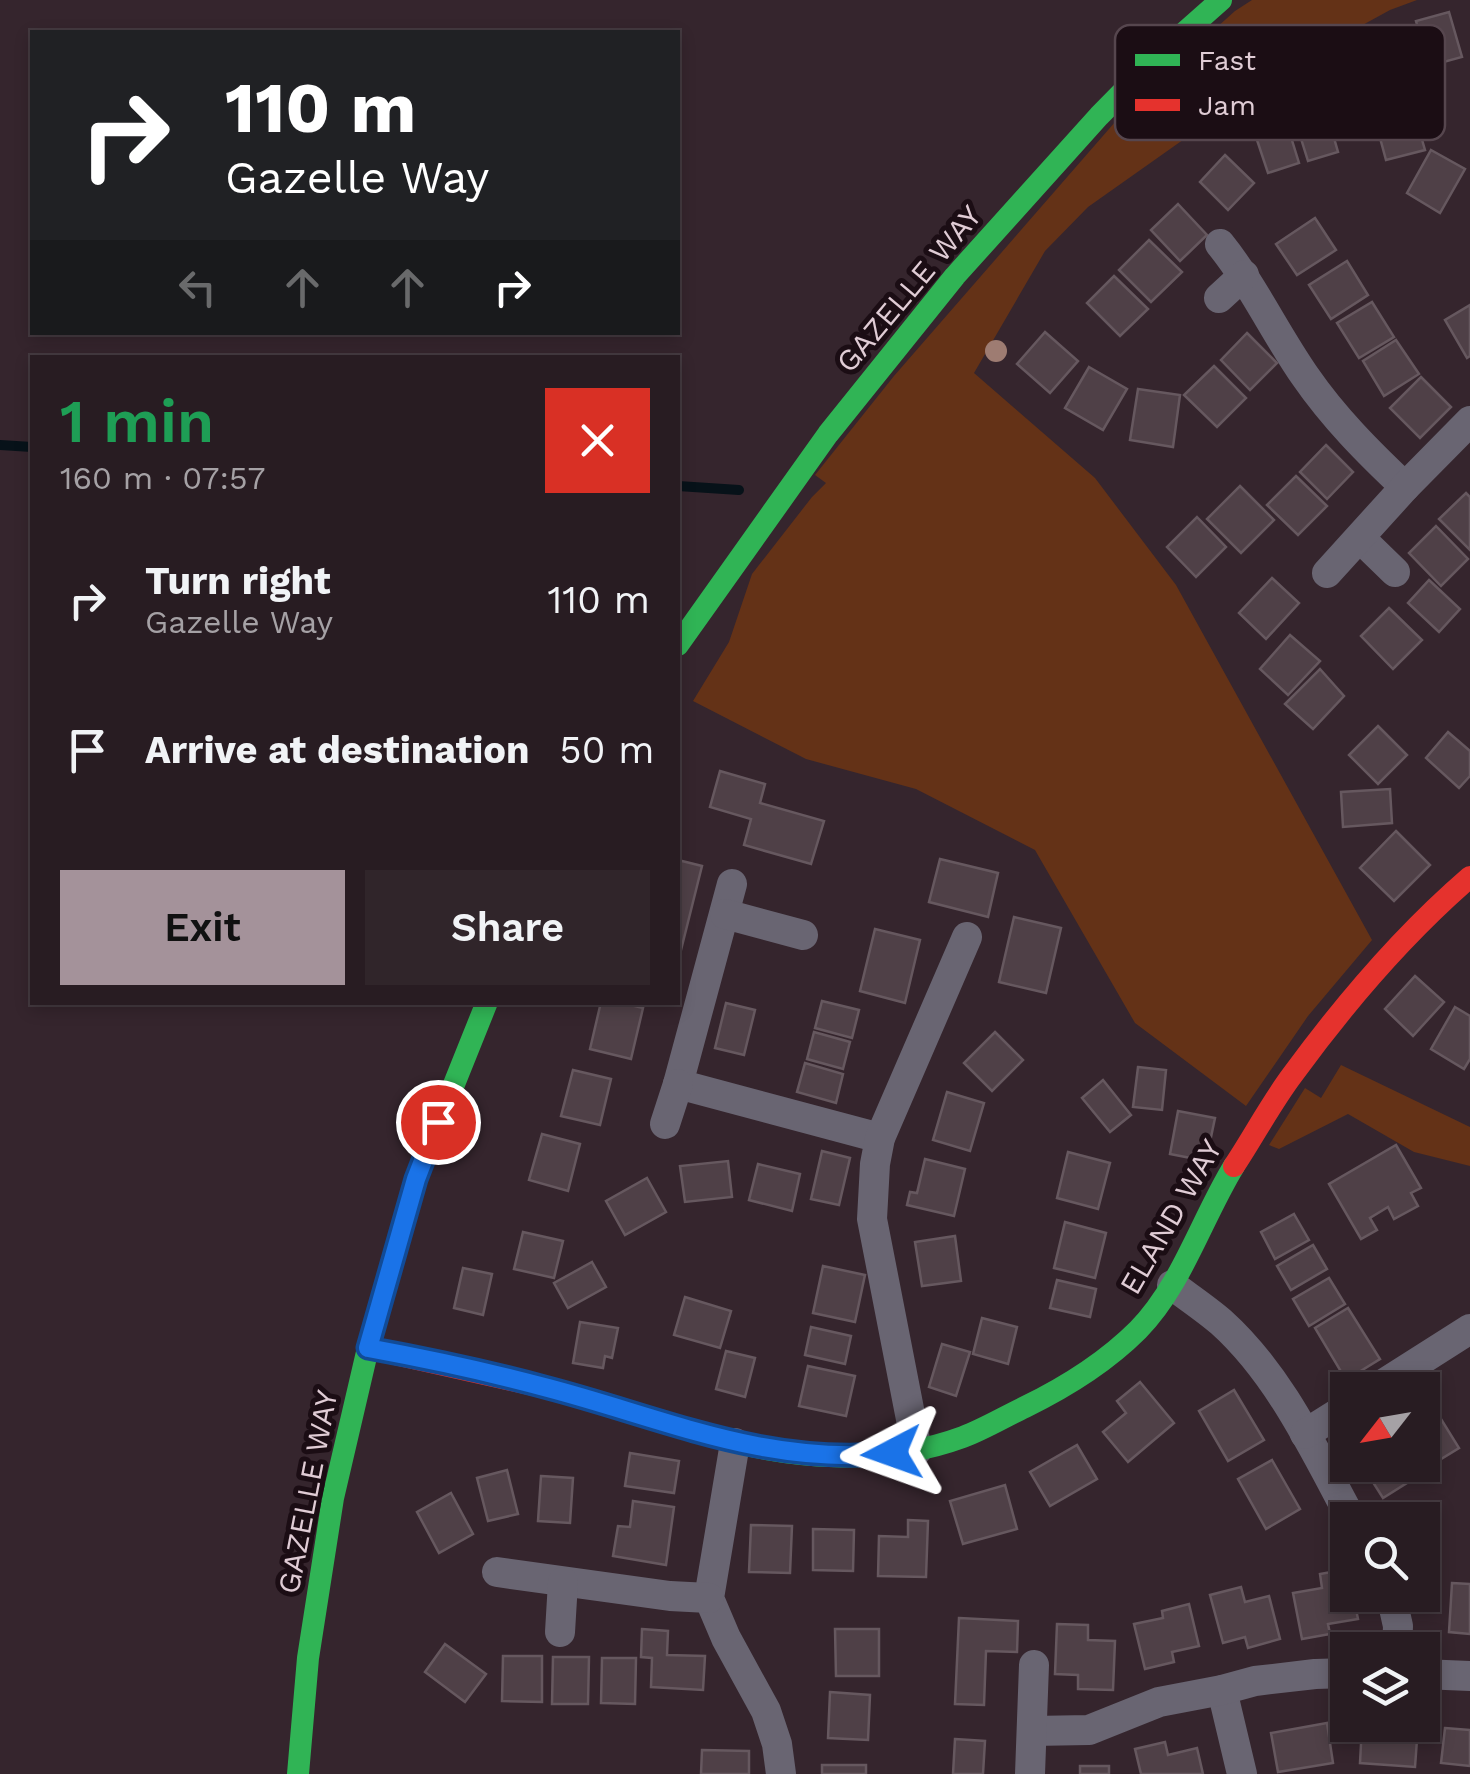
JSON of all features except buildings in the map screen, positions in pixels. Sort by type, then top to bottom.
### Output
[{"type":"street","name":"GAZELLE WAY","points":[[1193,25],[1221,0]]},
{"type":"street","name":"GAZELLE WAY","points":[[680,643],[828,434],[890,354],[955,276],[1115,100]]},
{"type":"street","points":[[1220,244],[1244,275],[1304,376],[1352,437],[1405,487]]},
{"type":"street","points":[[1219,298],[1244,275]]},
{"type":"street","points":[[1327,574],[1470,422]]},
{"type":"street","points":[[1360,538],[1395,572]]},
{"type":"street","name":"ELAND WAY","points":[[368,1348],[547,1388],[734,1443],[799,1454],[866,1456],[918,1450],[963,1437],[1056,1392],[1096,1366],[1139,1329],[1172,1285],[1226,1180],[1291,1076],[1365,984],[1470,876]]},
{"type":"street","points":[[665,1124],[728,899],[803,935]]},
{"type":"street","points":[[918,1450],[872,1219],[876,1164],[880,1138],[967,938]]},
{"type":"street","name":"GAZELLE WAY","points":[[298,1774],[308,1658],[333,1498],[368,1348],[416,1179],[486,1005]]},
{"type":"street","points":[[678,1084],[880,1138]]},
{"type":"street","points":[[1172,1285],[1222,1323],[1266,1372],[1342,1502]]},
{"type":"street","points":[[1402,1372],[1470,1329]]},
{"type":"street","points":[[1305,1434],[1330,1418]]},
{"type":"street","points":[[734,1443],[709,1598],[766,1711],[777,1744],[781,1774]]},
{"type":"street","points":[[497,1572],[709,1598]]},
{"type":"street","points":[[560,1632],[563,1582]]},
{"type":"street","points":[[1030,1774],[1034,1665]]},
{"type":"street","points":[[1032,1731],[1088,1730],[1159,1702],[1255,1681],[1330,1674]]},
{"type":"street","points":[[1440,1675],[1470,1676]]},
{"type":"street","points":[[1222,1690],[1242,1774]]},
{"type":"shaded area","points":[[1252,0],[1417,0],[1363,25],[1219,25]]},
{"type":"shaded area","points":[[1115,122],[1115,140],[1183,140],[1088,207],[1045,251],[974,373],[1095,478],[1176,585],[1372,940],[1308,1016],[1246,1106],[1135,1023],[1035,850],[916,789],[806,759],[693,701],[729,642],[752,574],[826,483],[815,475],[894,376]]},
{"type":"shaded area","points":[[1341,1065],[1470,1127],[1470,1166],[1414,1152],[1348,1114],[1279,1149],[1269,1145],[1305,1088],[1321,1098]]},
{"type":"waterway","points":[[0,445],[30,447]]},
{"type":"waterway","points":[[680,486],[739,490]]},
{"type":"traffic: fast","points":[[1193,25],[1221,0]]},
{"type":"traffic: fast","points":[[680,642],[828,434],[955,276],[1115,100]]},
{"type":"traffic: fast","points":[[298,1774],[308,1658],[333,1498],[368,1348],[416,1179],[486,1005]]},
{"type":"traffic: fast","points":[[708,1435],[770,1450],[868,1456],[932,1447],[986,1427],[1084,1373],[1138,1330],[1179,1273],[1234,1166]]},
{"type":"traffic: jam","points":[[1234,1166],[1285,1085],[1333,1021],[1376,970],[1470,877]]},
{"type":"traffic: jam","points":[[368,1348],[547,1388],[708,1435]]},
{"type":"route","points":[[438,1122],[416,1179],[368,1348],[547,1388],[734,1443],[799,1454],[892,1453]]}]
